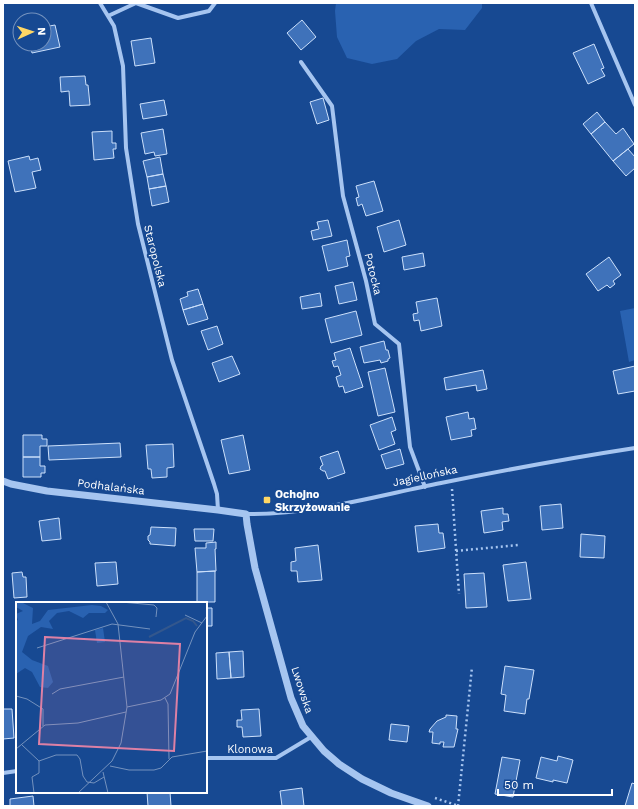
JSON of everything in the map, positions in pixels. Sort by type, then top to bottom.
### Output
[{"type":"street","name":"Staropolska","points":[[100,3],[114,26],[123,66],[126,148],[138,224],[172,360],[214,484],[217,494],[218,510]]},
{"type":"street","points":[[108,16],[136,3],[178,18],[209,11],[215,3]]},
{"type":"street","points":[[591,3],[635,105]]},
{"type":"street","name":"Potocka","points":[[301,62],[332,106],[343,196],[366,281],[375,324],[399,344],[410,447],[425,487]]},
{"type":"street","name":"Jagiellońska","points":[[218,510],[246,514],[310,510],[452,481],[635,448]]},
{"type":"street","name":"Podhalańska","points":[[3,481],[47,491],[218,510]]},
{"type":"street","name":"Lwowska","points":[[246,514],[255,568],[291,698],[303,726],[324,751],[338,764],[362,779],[391,793],[428,806]]},
{"type":"street","name":"Klonowa","points":[[207,758],[276,758],[312,737]]},
{"type":"street","points":[[3,772],[16,771]]},
{"type":"path","points":[[452,481],[459,594]]},
{"type":"path","points":[[456,551],[518,545]]},
{"type":"path","points":[[432,797],[459,806],[472,667]]},
{"type":"shaded area","points":[[336,3],[482,3],[482,8],[465,30],[439,29],[416,41],[397,59],[372,64],[347,58],[337,37],[335,11]]},
{"type":"shaded area","points":[[635,308],[635,360],[629,362],[620,311]]},
{"type":"building","points":[[302,20],[316,37],[301,50],[287,33]]},
{"type":"building","points":[[55,25],[60,47],[52,49],[52,26]]},
{"type":"building","points":[[151,38],[155,63],[135,66],[131,41]]},
{"type":"building","points":[[594,44],[604,68],[601,69],[605,76],[588,84],[573,53]]},
{"type":"building","points":[[85,76],[86,85],[88,85],[90,105],[70,106],[69,91],[61,92],[60,77]]},
{"type":"building","points":[[323,98],[329,120],[317,124],[310,102]]},
{"type":"building","points":[[164,100],[167,115],[143,119],[140,104]]},
{"type":"building","points":[[597,112],[605,122],[591,134],[583,124]]},
{"type":"building","points":[[605,122],[616,134],[623,128],[634,144],[613,161],[591,134]]},
{"type":"building","points":[[163,129],[167,154],[155,156],[154,152],[145,154],[141,133]]},
{"type":"building","points":[[112,131],[112,143],[116,143],[116,149],[113,149],[114,158],[94,160],[92,132]]},
{"type":"building","points":[[628,149],[635,157],[635,168],[626,176],[613,161]]},
{"type":"building","points":[[29,156],[30,160],[38,158],[41,170],[32,172],[36,188],[15,192],[8,161]]},
{"type":"building","points":[[160,157],[163,174],[147,177],[143,161]]},
{"type":"building","points":[[163,174],[166,186],[149,189],[147,177]]},
{"type":"building","points":[[374,181],[383,211],[366,216],[362,204],[358,206],[356,198],[359,197],[356,186]]},
{"type":"building","points":[[166,186],[169,202],[152,206],[149,189]]},
{"type":"building","points":[[328,220],[332,236],[313,240],[311,231],[319,229],[317,222]]},
{"type":"building","points":[[399,220],[406,245],[384,252],[377,227]]},
{"type":"building","points":[[347,240],[350,256],[346,257],[348,266],[328,271],[322,246]]},
{"type":"building","points":[[423,253],[425,266],[404,270],[402,257]]},
{"type":"building","points":[[609,257],[621,275],[613,281],[615,284],[610,288],[607,285],[598,291],[586,274]]},
{"type":"building","points":[[353,282],[357,300],[339,304],[335,286]]},
{"type":"building","points":[[198,289],[203,304],[183,310],[180,299],[188,296],[187,292]]},
{"type":"building","points":[[320,293],[322,306],[302,309],[300,297]]},
{"type":"building","points":[[437,298],[442,326],[421,331],[419,320],[414,321],[413,314],[418,313],[416,302]]},
{"type":"building","points":[[203,304],[208,319],[188,325],[183,310]]},
{"type":"building","points":[[356,311],[362,335],[331,343],[325,319]]},
{"type":"building","points":[[217,326],[223,344],[208,350],[201,331]]},
{"type":"building","points":[[384,341],[390,358],[388,361],[381,363],[380,360],[364,363],[360,347]]},
{"type":"building","points":[[350,348],[363,387],[345,393],[343,386],[339,387],[336,377],[341,375],[338,366],[334,367],[332,361],[336,360],[334,353]]},
{"type":"building","points":[[232,356],[240,374],[219,382],[212,363]]},
{"type":"building","points":[[635,366],[635,391],[618,394],[613,371]]},
{"type":"building","points":[[385,368],[395,412],[378,416],[368,372]]},
{"type":"building","points":[[483,370],[487,389],[477,391],[476,385],[446,390],[444,378]]},
{"type":"building","points":[[468,412],[469,419],[474,418],[476,429],[471,430],[472,436],[451,440],[446,417]]},
{"type":"building","points":[[392,417],[396,430],[391,432],[395,444],[379,450],[370,425]]},
{"type":"building","points":[[23,435],[42,435],[42,439],[47,439],[47,446],[40,446],[40,457],[23,457]]},
{"type":"building","points":[[243,435],[250,470],[229,474],[221,440]]},
{"type":"building","points":[[120,443],[121,457],[49,460],[48,446]]},
{"type":"building","points":[[173,444],[174,467],[167,468],[167,477],[152,478],[151,469],[148,469],[146,445]]},
{"type":"building","points":[[400,449],[404,464],[386,469],[381,455]]},
{"type":"building","points":[[338,451],[345,473],[328,479],[325,471],[320,469],[323,465],[320,457]]},
{"type":"building","points":[[23,457],[40,457],[40,466],[45,466],[45,473],[41,473],[41,477],[23,477]]},
{"type":"building","points":[[561,504],[563,528],[542,530],[540,506]]},
{"type":"building","points":[[503,508],[503,514],[508,514],[509,521],[502,522],[503,530],[484,533],[481,511]]},
{"type":"building","points":[[59,518],[61,539],[42,541],[39,521]]},
{"type":"building","points":[[438,524],[439,533],[443,533],[445,548],[418,552],[415,526]]},
{"type":"building","points":[[151,527],[176,528],[175,546],[150,544],[148,536],[150,535]]},
{"type":"building","points":[[194,529],[214,529],[213,541],[195,541]]},
{"type":"building","points":[[581,534],[605,536],[604,558],[580,557]]},
{"type":"building","points":[[216,542],[216,571],[197,572],[195,548],[206,548],[206,543]]},
{"type":"building","points":[[318,545],[322,580],[298,582],[297,571],[291,571],[291,562],[296,561],[295,548]]},
{"type":"building","points":[[116,562],[118,584],[97,586],[95,563]]},
{"type":"building","points":[[526,562],[531,599],[508,601],[503,565]]},
{"type":"building","points":[[215,571],[215,602],[197,602],[197,572]]},
{"type":"building","points":[[22,572],[23,577],[26,577],[27,597],[14,598],[12,573]]},
{"type":"building","points":[[484,573],[487,607],[466,608],[464,574]]},
{"type":"building","points":[[207,608],[212,608],[212,626],[207,626]]},
{"type":"building","points":[[243,651],[244,677],[231,678],[229,652]]},
{"type":"building","points":[[229,652],[231,678],[217,679],[216,653]]},
{"type":"building","points":[[505,666],[534,670],[525,714],[504,711],[506,695],[501,694]]},
{"type":"building","points":[[3,709],[12,709],[14,738],[3,739]]},
{"type":"building","points":[[259,709],[261,736],[243,737],[242,727],[237,727],[237,720],[242,720],[241,710]]},
{"type":"building","points":[[446,715],[457,716],[456,729],[458,729],[454,747],[443,747],[444,742],[440,742],[440,744],[432,743],[433,732],[429,732],[437,721],[446,717]]},
{"type":"building","points":[[391,724],[409,726],[407,742],[389,740]]},
{"type":"building","points":[[558,756],[573,760],[567,783],[553,780],[553,782],[536,778],[541,757],[557,761]]},
{"type":"building","points":[[502,757],[520,760],[513,797],[495,794]]},
{"type":"building","points":[[632,783],[635,784],[635,806],[625,806]]},
{"type":"building","points":[[302,788],[304,806],[282,806],[280,791]]},
{"type":"building","points":[[147,793],[170,793],[171,806],[148,806]]},
{"type":"building","points":[[33,796],[34,806],[10,806],[10,799]]},
{"type":"place","name":"Ochojno Skrzyżowanie","points":[[267,500]]}]
